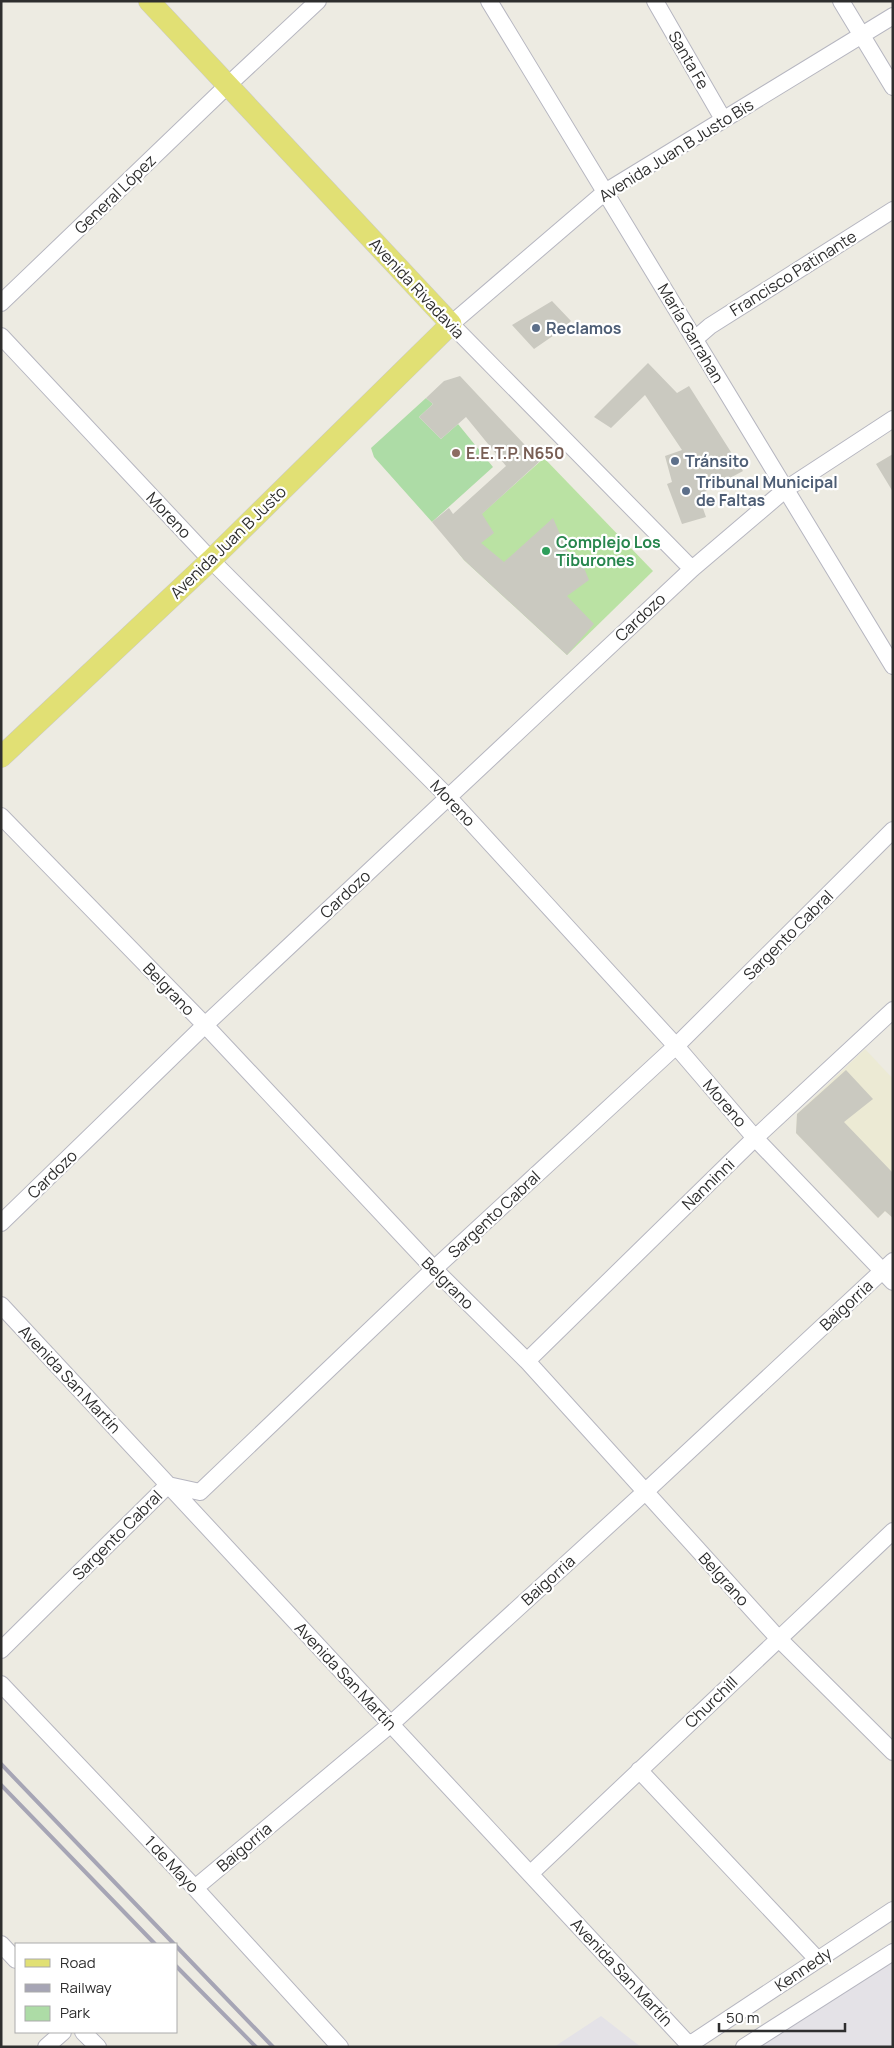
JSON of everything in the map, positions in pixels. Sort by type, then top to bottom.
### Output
[{"type":"main road","name":"Avenida Rivadavia","points":[[149,1],[451,324]]},
{"type":"main road","name":"Avenida Juan B Justo","points":[[1,757],[211,560],[451,324]]},
{"type":"street","name":"General López","points":[[1,303],[318,1]]},
{"type":"street","name":"María Garrahan","points":[[489,1],[893,666]]},
{"type":"street","name":"Santa Fe","points":[[655,1],[723,120]]},
{"type":"street","points":[[841,1],[893,87]]},
{"type":"street","name":"Avenida Juan B Justo Bis","points":[[451,324],[605,192],[893,16]]},
{"type":"street","name":"Francisco Patinante","points":[[695,339],[710,326],[893,210]]},
{"type":"street","name":"Avenida Rivadavia","points":[[451,324],[692,569]]},
{"type":"street","name":"Moreno","points":[[1,336],[211,560],[449,798],[676,1046],[755,1138],[889,1271]]},
{"type":"street","name":"Cardozo","points":[[1,1223],[205,1025],[692,569],[786,489],[893,419]]},
{"type":"street","name":"Belgrano","points":[[1,816],[205,1025],[434,1269],[527,1361],[778,1638],[893,1752]]},
{"type":"street","name":"Sargento Cabral","points":[[1,1650],[168,1484],[200,1492],[434,1269],[676,1046],[893,830]]},
{"type":"street","name":"Nanninni","points":[[527,1361],[755,1138],[893,1010]]},
{"type":"street","name":"Baigorria","points":[[194,1888],[391,1724],[889,1271]]},
{"type":"street","name":"Avenida San Martín","points":[[1,1305],[690,2046]]},
{"type":"street","name":"Churchill","points":[[530,1874],[893,1530]]},
{"type":"street","name":"1 de Mayo","points":[[1,1684],[194,1888],[340,2047]]},
{"type":"street","points":[[639,1770],[817,1959]]},
{"type":"street","name":"Kennedy","points":[[690,2046],[817,1959],[893,1910]]},
{"type":"street","points":[[1,1944],[15,1959]]},
{"type":"street","name":"Kennedy","points":[[755,2044],[893,1952]]},
{"type":"street","points":[[46,2047],[62,2033]]},
{"type":"street","points":[[84,2033],[98,2047]]},
{"type":"shaded area","points":[[865,1049],[893,1079],[893,1218],[885,1211],[878,1218],[796,1133],[797,1114]]},
{"type":"shaded area","points":[[893,1952],[893,2047],[744,2047]]},
{"type":"shaded area","points":[[601,2016],[641,2047],[554,2047]]},
{"type":"green space","points":[[426,398],[433,404],[419,417],[441,439],[458,424],[493,467],[432,522],[374,457],[371,448]]},
{"type":"green space","name":"Complejo Los Tiburones","points":[[544,458],[653,571],[567,655],[464,560],[450,542]]},
{"type":"building","name":"Reclamos","points":[[552,301],[571,321],[534,349],[512,325]]},
{"type":"building","points":[[648,363],[677,393],[689,386],[743,471],[704,492],[707,498],[700,500],[706,517],[682,524],[667,484],[672,482],[665,456],[682,450],[645,395],[611,428],[594,417]]},
{"type":"building","points":[[460,376],[540,461],[482,514],[494,533],[481,543],[504,562],[553,518],[569,555],[580,558],[589,580],[567,596],[594,624],[567,655],[464,560],[432,522],[449,508],[453,514],[506,466],[466,417],[441,439],[419,417],[433,404],[426,398],[444,381]]},
{"type":"building","points":[[893,454],[893,492],[876,464]]},
{"type":"building","points":[[846,1070],[873,1099],[844,1122],[893,1173],[893,1218],[885,1211],[878,1218],[796,1133],[797,1114]]},
{"type":"railway","points":[[1,1764],[173,1943]]},
{"type":"railway","points":[[1,1785],[154,1943]]},
{"type":"railway","points":[[178,1948],[273,2047]]},
{"type":"railway","points":[[178,1968],[256,2047]]},
{"type":"place","name":"Reclamos","points":[[536,328]]},
{"type":"place","name":"E.E.T.P. N650","points":[[456,453]]},
{"type":"place","name":"Tránsito","points":[[675,461]]},
{"type":"place","name":"Tribunal Municipal de Faltas","points":[[686,491]]},
{"type":"place","name":"Complejo Los Tiburones","points":[[546,551]]}]
